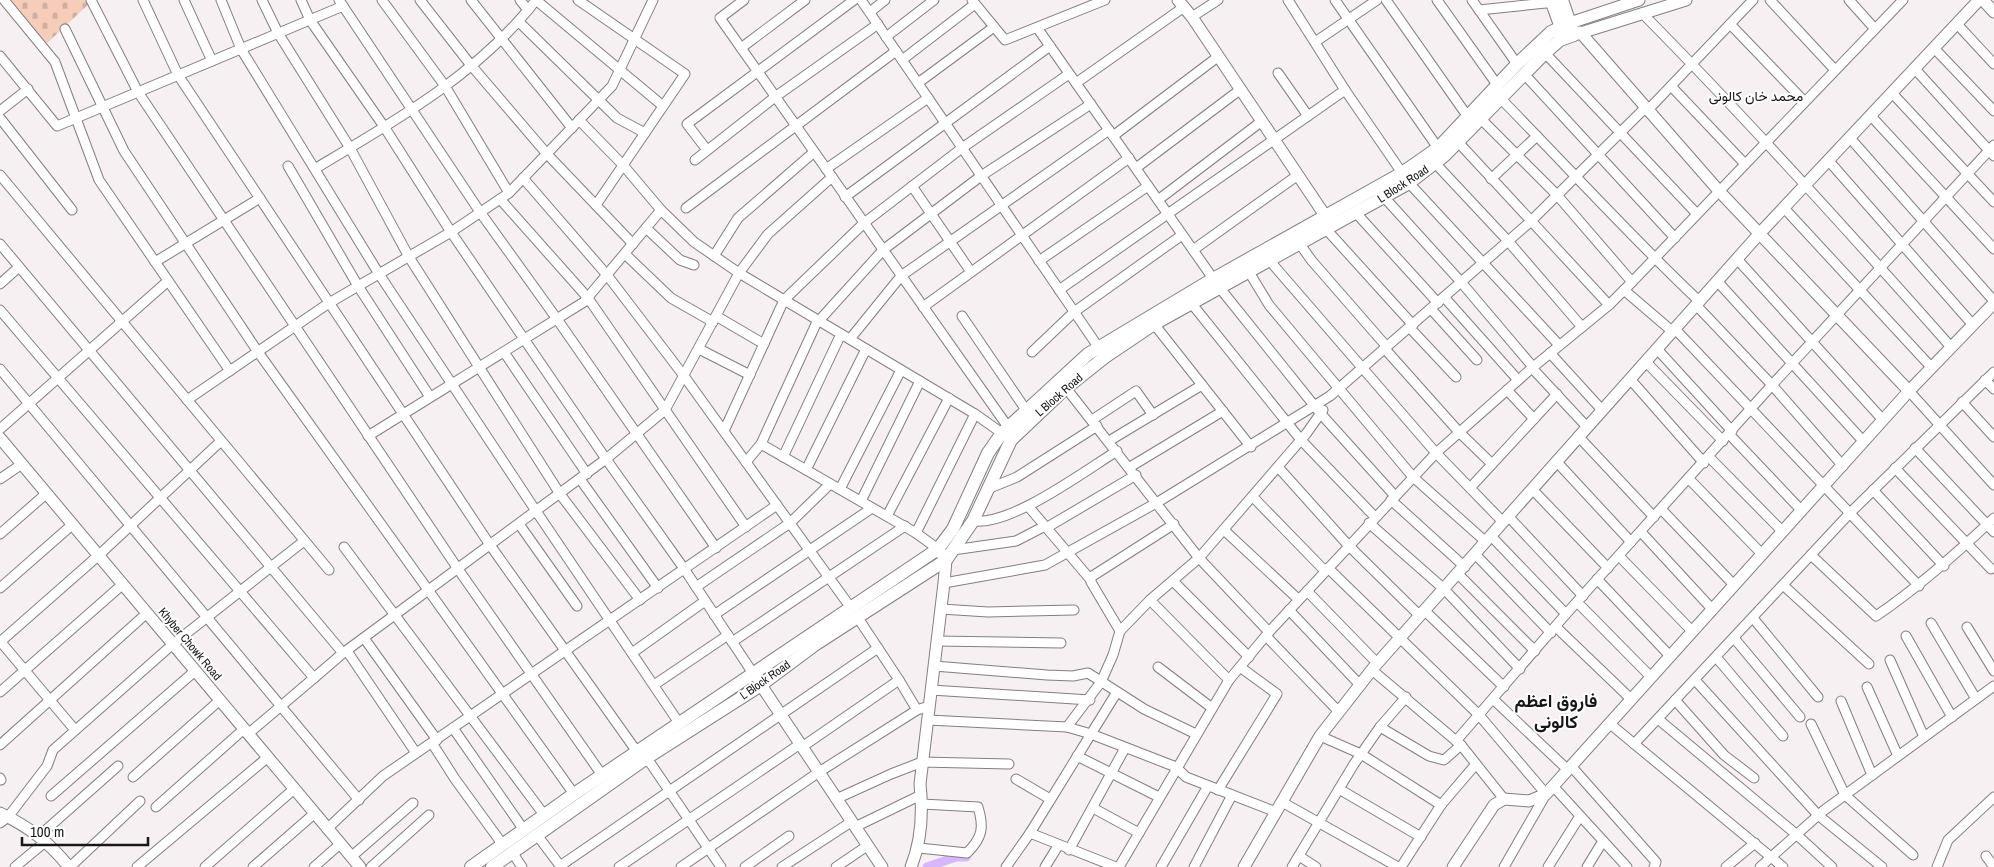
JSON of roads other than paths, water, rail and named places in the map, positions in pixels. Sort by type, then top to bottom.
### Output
[{"type":"main road","points":[[1557,1],[1569,31]]},
{"type":"main road","name":"L Block Road","points":[[854,613],[938,549],[953,530],[988,453],[1026,410],[1101,351],[1216,283],[1435,163],[1569,31]]},
{"type":"main road","name":"L Block Road","points":[[492,867],[524,830],[574,794],[602,775],[641,755],[854,613],[949,555],[973,521],[990,488],[1002,460],[1007,433],[1066,388],[1101,351],[1192,304],[1216,283],[1249,272],[1299,243],[1326,223],[1356,213],[1384,197],[1438,148],[1517,64],[1569,31]]},
{"type":"main road","points":[[988,453],[1002,460]]},
{"type":"main road","name":"L Block Road","points":[[471,867],[537,835],[680,723],[757,679]]},
{"type":"street","points":[[4,0],[55,62],[99,180],[230,371]]},
{"type":"street","points":[[91,0],[138,92],[458,569],[602,775]]},
{"type":"street","points":[[144,0],[178,75],[490,545],[668,790],[721,867]]},
{"type":"street","points":[[184,0],[212,61]]},
{"type":"street","points":[[221,0],[242,49],[379,274],[536,512],[680,723]]},
{"type":"street","points":[[262,0],[278,33],[350,148],[409,257],[560,494],[640,600]]},
{"type":"street","points":[[301,0],[310,20],[385,128],[451,232],[606,459],[685,570],[882,867]]},
{"type":"street","points":[[382,0],[445,86],[509,193]]},
{"type":"street","points":[[420,0],[470,64],[547,154],[633,244]]},
{"type":"street","points":[[471,0],[572,128]]},
{"type":"street","points":[[520,0],[528,10]]},
{"type":"street","points":[[316,168],[385,128],[445,86],[519,22],[536,0],[619,72],[663,106]]},
{"type":"street","points":[[578,0],[685,74],[596,205]]},
{"type":"street","points":[[744,0],[720,18],[923,307],[1007,433]]},
{"type":"street","points":[[741,48],[805,0]]},
{"type":"street","points":[[707,150],[687,124],[854,0]]},
{"type":"street","points":[[861,0],[1101,351]]},
{"type":"street","points":[[870,12],[885,0]]},
{"type":"street","points":[[886,36],[934,0]]},
{"type":"street","points":[[902,60],[974,2],[1005,40],[1038,29],[1105,0]]},
{"type":"street","points":[[1192,17],[1218,0]]},
{"type":"street","points":[[1288,0],[1345,90],[1406,178],[1559,345]]},
{"type":"street","points":[[1335,0],[1438,148]]},
{"type":"street","points":[[1315,42],[1377,0]]},
{"type":"street","points":[[1386,0],[1468,117]]},
{"type":"street","points":[[1437,0],[1498,86]]},
{"type":"street","points":[[1472,0],[1517,64]]},
{"type":"street","name":"L Block Road","points":[[1569,31],[1639,0]]},
{"type":"street","name":"L Block Road","points":[[1569,31],[1686,0]]},
{"type":"street","points":[[1067,727],[1090,700],[1101,682],[1113,655],[1120,631],[1150,600],[1199,558],[1301,440],[1318,410],[1330,396],[1530,222],[1620,133],[1671,86],[1753,0]]},
{"type":"street","points":[[1770,0],[1835,70]]},
{"type":"street","points":[[1849,0],[1875,28]]},
{"type":"street","points":[[1244,867],[1320,736],[1375,666],[1476,554],[1556,460],[1760,233],[1979,0]]},
{"type":"street","points":[[1983,0],[1994,12]]},
{"type":"street","points":[[1479,10],[1557,1]]},
{"type":"street","points":[[1030,833],[1069,850],[1088,863],[1118,867],[1229,680],[1298,599],[1436,453],[1532,367],[1624,290],[1901,1]]},
{"type":"street","points":[[187,400],[329,303],[451,232],[509,193],[612,86],[634,40],[649,2]]},
{"type":"street","points":[[0,56],[57,126],[310,20],[341,3],[480,212],[557,319],[716,548]]},
{"type":"street","points":[[1076,83],[1181,3],[1275,140],[1326,223],[1456,377]]},
{"type":"street","points":[[1642,13],[1692,64],[1881,268],[1951,348]]},
{"type":"street","points":[[519,22],[600,99],[617,118],[645,133]]},
{"type":"street","points":[[694,160],[776,97],[878,24]]},
{"type":"street","points":[[1730,24],[1804,102]]},
{"type":"street","points":[[1957,24],[1994,64]]},
{"type":"street","points":[[918,84],[994,26]]},
{"type":"street","points":[[65,29],[124,151],[258,352],[574,794]]},
{"type":"street","points":[[1038,29],[1216,283],[1318,410],[1393,498],[1535,651]]},
{"type":"street","points":[[1569,31],[1646,109],[1719,191],[1838,315],[1994,484]]},
{"type":"street","points":[[845,196],[1050,46]]},
{"type":"street","points":[[1934,48],[1994,111]]},
{"type":"street","points":[[686,208],[795,124],[896,51]]},
{"type":"street","points":[[1545,53],[1697,214]]},
{"type":"street","points":[[783,456],[846,337],[901,276],[1002,205],[1111,133],[1219,56]]},
{"type":"street","points":[[1380,727],[1429,756],[1444,760],[1479,715],[1566,614],[1792,364],[1946,197],[1992,151],[1915,69]]},
{"type":"street","points":[[1278,72],[1308,116]]},
{"type":"street","points":[[724,431],[784,300],[864,223],[962,148],[1069,74]]},
{"type":"street","points":[[1525,75],[1675,238]]},
{"type":"street","points":[[1671,86],[1745,164]]},
{"type":"street","points":[[0,111],[28,89]]},
{"type":"street","points":[[1136,168],[1241,89]]},
{"type":"street","points":[[1059,290],[1345,90]]},
{"type":"street","points":[[1892,93],[1994,202]]},
{"type":"street","points":[[826,169],[928,98]]},
{"type":"street","points":[[1501,99],[1577,175],[1654,259],[1698,303],[1843,466]]},
{"type":"street","points":[[746,462],[761,444],[820,321],[883,250],[981,176],[1091,104]]},
{"type":"street","points":[[1871,116],[1994,249]]},
{"type":"street","points":[[0,118],[72,210]]},
{"type":"street","points":[[1481,118],[1557,196],[1632,282]]},
{"type":"street","points":[[579,120],[623,165],[661,210],[694,242],[739,273],[1007,433]]},
{"type":"street","points":[[1158,200],[1262,122]]},
{"type":"street","points":[[1491,179],[1537,136]]},
{"type":"street","points":[[1504,867],[1550,790],[1569,768],[1909,391],[1994,302],[1850,138]]},
{"type":"street","points":[[1458,142],[1608,305]]},
{"type":"street","points":[[714,256],[738,218],[814,152]]},
{"type":"street","points":[[923,307],[1129,158]]},
{"type":"street","points":[[1828,160],[1973,325]]},
{"type":"street","points":[[1435,163],[1508,241],[1582,327]]},
{"type":"street","points":[[288,166],[358,286],[430,397]]},
{"type":"street","points":[[0,175],[329,570]]},
{"type":"street","points":[[1193,250],[1298,175]]},
{"type":"street","points":[[156,807],[246,731],[281,706],[345,652],[560,494],[665,410],[739,273],[768,234],[832,177]]},
{"type":"street","points":[[524,178],[607,275],[684,376],[829,577],[878,648],[917,710]]},
{"type":"street","points":[[912,186],[971,272]]},
{"type":"street","points":[[1039,261],[1148,186]]},
{"type":"street","points":[[1384,197],[1461,282],[1532,367],[1587,427]]},
{"type":"street","points":[[155,262],[260,198]]},
{"type":"street","points":[[500,199],[588,298],[746,527]]},
{"type":"street","points":[[1784,208],[1932,368]]},
{"type":"street","points":[[368,436],[588,298],[661,210]]},
{"type":"street","points":[[1356,213],[1438,303],[1518,380]]},
{"type":"street","points":[[646,228],[680,260],[694,265]]},
{"type":"street","points":[[1032,352],[1074,312],[1182,235]]},
{"type":"street","points":[[1299,243],[1312,261],[1459,432],[1492,464]]},
{"type":"street","points":[[0,244],[271,568],[345,652],[416,754]]},
{"type":"street","points":[[625,254],[671,298],[764,344]]},
{"type":"street","points":[[1737,259],[1814,341],[1883,420]]},
{"type":"street","points":[[1269,260],[1436,453],[1470,488],[1506,519],[1651,677]]},
{"type":"street","points":[[0,284],[19,267]]},
{"type":"street","points":[[1249,272],[1268,305],[1414,477],[1489,539],[1566,614]]},
{"type":"street","points":[[0,429],[168,281]]},
{"type":"street","points":[[1717,281],[1864,442]]},
{"type":"street","points":[[1624,290],[1674,330],[1919,586]]},
{"type":"street","points":[[1438,303],[1477,360]]},
{"type":"street","points":[[1192,304],[1301,440],[1372,520],[1444,589],[1520,669]]},
{"type":"street","points":[[0,310],[314,678]]},
{"type":"street","points":[[962,316],[1026,410]]},
{"type":"street","points":[[1154,324],[1251,446]]},
{"type":"street","points":[[698,349],[750,375]]},
{"type":"street","points":[[806,470],[866,349]]},
{"type":"street","points":[[1657,349],[1728,435]]},
{"type":"street","points":[[504,352],[583,476],[658,588]]},
{"type":"street","points":[[1550,353],[1602,410]]},
{"type":"street","points":[[1646,362],[1728,435],[1802,511]]},
{"type":"street","points":[[0,369],[359,800]]},
{"type":"street","points":[[840,489],[901,370]]},
{"type":"street","points":[[1634,744],[1850,513],[1994,372]]},
{"type":"street","points":[[1630,379],[1706,460],[1783,532]]},
{"type":"street","points":[[1986,380],[1994,389]]},
{"type":"street","points":[[861,501],[920,381]]},
{"type":"street","points":[[1109,442],[1202,385]]},
{"type":"street","points":[[1066,388],[1158,502],[1199,558],[1339,712]]},
{"type":"street","points":[[1507,390],[1534,419]]},
{"type":"street","points":[[990,488],[1017,477],[1095,423],[1136,391],[1153,415]]},
{"type":"street","points":[[1470,488],[1557,394]]},
{"type":"street","points":[[888,516],[949,398]]},
{"type":"street","points":[[1962,402],[1994,437]]},
{"type":"street","points":[[944,583],[1046,564],[1158,502],[1289,423],[1318,410]]},
{"type":"street","points":[[1130,467],[1223,411]]},
{"type":"street","points":[[916,533],[975,414]]},
{"type":"street","points":[[1578,436],[1654,517]]},
{"type":"street","name":"Khyber Chowk Road","points":[[0,438],[360,867]]},
{"type":"street","points":[[75,730],[0,642],[99,555],[221,441]]},
{"type":"street","points":[[761,444],[905,526],[949,555],[1016,541],[1045,527],[1136,475]]},
{"type":"street","points":[[1915,448],[1990,521],[1994,532]]},
{"type":"street","points":[[973,521],[985,523],[1028,506],[1117,451]]},
{"type":"street","points":[[1556,460],[1631,542]]},
{"type":"street","points":[[0,479],[22,464]]},
{"type":"street","points":[[1278,467],[1348,545],[1504,687]]},
{"type":"street","points":[[1895,468],[1990,570]]},
{"type":"street","points":[[1689,479],[1762,554]]},
{"type":"street","points":[[696,587],[790,523],[830,484]]},
{"type":"street","points":[[1532,489],[1608,568]]},
{"type":"street","points":[[1873,490],[1944,566]]},
{"type":"street","points":[[0,534],[47,494]]},
{"type":"street","points":[[1252,497],[1479,715],[1550,790],[1580,816],[1627,867]]},
{"type":"street","points":[[328,828],[383,776],[777,505]]},
{"type":"street","points":[[1028,506],[1090,579],[1120,631]]},
{"type":"street","points":[[714,614],[872,508]]},
{"type":"street","points":[[1661,509],[1734,585]]},
{"type":"street","points":[[1811,555],[1876,616],[1944,566],[1990,521]]},
{"type":"street","points":[[0,588],[72,524]]},
{"type":"street","points":[[519,524],[577,606]]},
{"type":"street","points":[[1090,579],[1174,524]]},
{"type":"street","points":[[654,685],[829,577],[905,526]]},
{"type":"street","points":[[1224,530],[1298,599]]},
{"type":"street","points":[[1641,532],[1712,608]]},
{"type":"street","points":[[140,801],[69,867],[27,826],[3,818],[47,766],[53,750],[173,644],[304,541]]},
{"type":"street","points":[[344,546],[545,816]]},
{"type":"street","points":[[1476,554],[1554,630],[1631,699]]},
{"type":"street","points":[[911,867],[919,848],[922,762],[949,555]]},
{"type":"street","points":[[1619,556],[1692,632]]},
{"type":"street","points":[[1598,580],[1670,656]]},
{"type":"street","points":[[1173,581],[1249,657]]},
{"type":"street","points":[[0,692],[123,584]]},
{"type":"street","points":[[1783,585],[1869,664]]},
{"type":"street","points":[[1307,591],[1375,666],[1458,743],[1504,798]]},
{"type":"street","points":[[1150,600],[1229,680]]},
{"type":"street","points":[[632,653],[706,601]]},
{"type":"street","points":[[941,609],[988,612],[1074,610]]},
{"type":"street","points":[[1289,610],[1360,685]]},
{"type":"street","points":[[0,745],[147,613]]},
{"type":"street","points":[[1753,618],[1818,696]]},
{"type":"street","points":[[1931,623],[1976,699]]},
{"type":"street","points":[[1967,627],[1994,671]]},
{"type":"street","points":[[1906,636],[1952,717]]},
{"type":"street","points":[[364,638],[434,741],[454,779],[522,867]]},
{"type":"street","points":[[1734,638],[1800,717]]},
{"type":"street","points":[[937,641],[1061,642]]},
{"type":"street","points":[[537,835],[560,866],[668,790],[878,648]]},
{"type":"street","points":[[1716,657],[1783,736]]},
{"type":"street","points":[[1890,660],[1924,737]]},
{"type":"street","points":[[934,666],[1047,675],[1073,676],[1086,672],[1144,709],[1196,734]]},
{"type":"street","points":[[1158,667],[1212,708]]},
{"type":"street","points":[[1218,790],[1277,694],[1240,667]]},
{"type":"street","points":[[51,796],[195,671]]},
{"type":"street","points":[[619,867],[688,819],[899,680]]},
{"type":"street","points":[[1695,680],[1818,815],[1882,867]]},
{"type":"street","points":[[1760,867],[1818,815],[1994,686]]},
{"type":"street","points":[[1867,687],[1898,756]]},
{"type":"street","points":[[931,690],[1090,700]]},
{"type":"street","points":[[1006,867],[1030,833],[1117,692]]},
{"type":"street","points":[[1292,867],[1361,754],[1380,727],[1406,696]]},
{"type":"street","points":[[1493,699],[1569,768],[1655,864],[1665,867]]},
{"type":"street","points":[[132,778],[220,700]]},
{"type":"street","points":[[1675,700],[1724,755],[1754,778]]},
{"type":"street","points":[[1841,701],[1872,776]]},
{"type":"street","points":[[681,867],[819,772],[917,710],[929,706]]},
{"type":"street","points":[[1658,719],[1832,867]]},
{"type":"street","points":[[928,720],[1067,727],[1091,734],[1176,767],[1186,777],[1218,790],[1279,807],[1319,822],[1400,867],[1441,806],[1476,764]]},
{"type":"street","points":[[1609,723],[1783,867]]},
{"type":"street","points":[[1811,724],[1845,795],[1913,855]]},
{"type":"street","points":[[453,728],[524,830]]},
{"type":"street","points":[[1320,736],[1361,754],[1441,806]]},
{"type":"street","points":[[1069,850],[1125,748]]},
{"type":"street","points":[[1077,756],[1159,797]]},
{"type":"street","points":[[137,867],[268,757]]},
{"type":"street","points":[[836,799],[922,762],[1009,764]]},
{"type":"street","points":[[16,867],[42,839],[118,766]]},
{"type":"street","points":[[1016,779],[1050,799]]},
{"type":"street","points":[[1160,867],[1208,786]]},
{"type":"street","points":[[205,867],[294,789]]},
{"type":"street","points":[[1339,789],[1421,837]]},
{"type":"street","points":[[1453,867],[1494,805],[1504,798],[1529,801],[1550,790]]},
{"type":"street","points":[[1194,867],[1232,795]]},
{"type":"street","points":[[1937,867],[1944,848],[1954,833],[1994,797]]},
{"type":"street","points":[[782,867],[853,824],[921,800],[978,807],[983,824],[977,843],[968,853],[919,848]]},
{"type":"street","points":[[352,857],[412,803]]},
{"type":"street","points":[[1092,808],[1139,833]]},
{"type":"street","points":[[252,867],[315,813]]},
{"type":"street","points":[[371,867],[429,815]]},
{"type":"street","points":[[1548,867],[1580,816]]},
{"type":"street","points":[[745,867],[789,836]]},
{"type":"street","points":[[1587,867],[1603,841]]},
{"type":"street","points":[[1726,867],[1756,843]]},
{"type":"street","points":[[314,867],[340,844]]},
{"type":"street","points":[[836,867],[867,846]]},
{"type":"street","points":[[1045,867],[1058,846]]},
{"type":"street","points":[[1299,856],[1316,867]]},
{"type":"street","points":[[1986,856],[1994,866]]},
{"type":"waterway","points":[[927,867],[956,857],[966,857]]},
{"type":"district","name":"محمد خان کالونی","points":[[1756,96]]},
{"type":"district","name":"فاروق اعظم کالونی","points":[[1556,711]]}]
